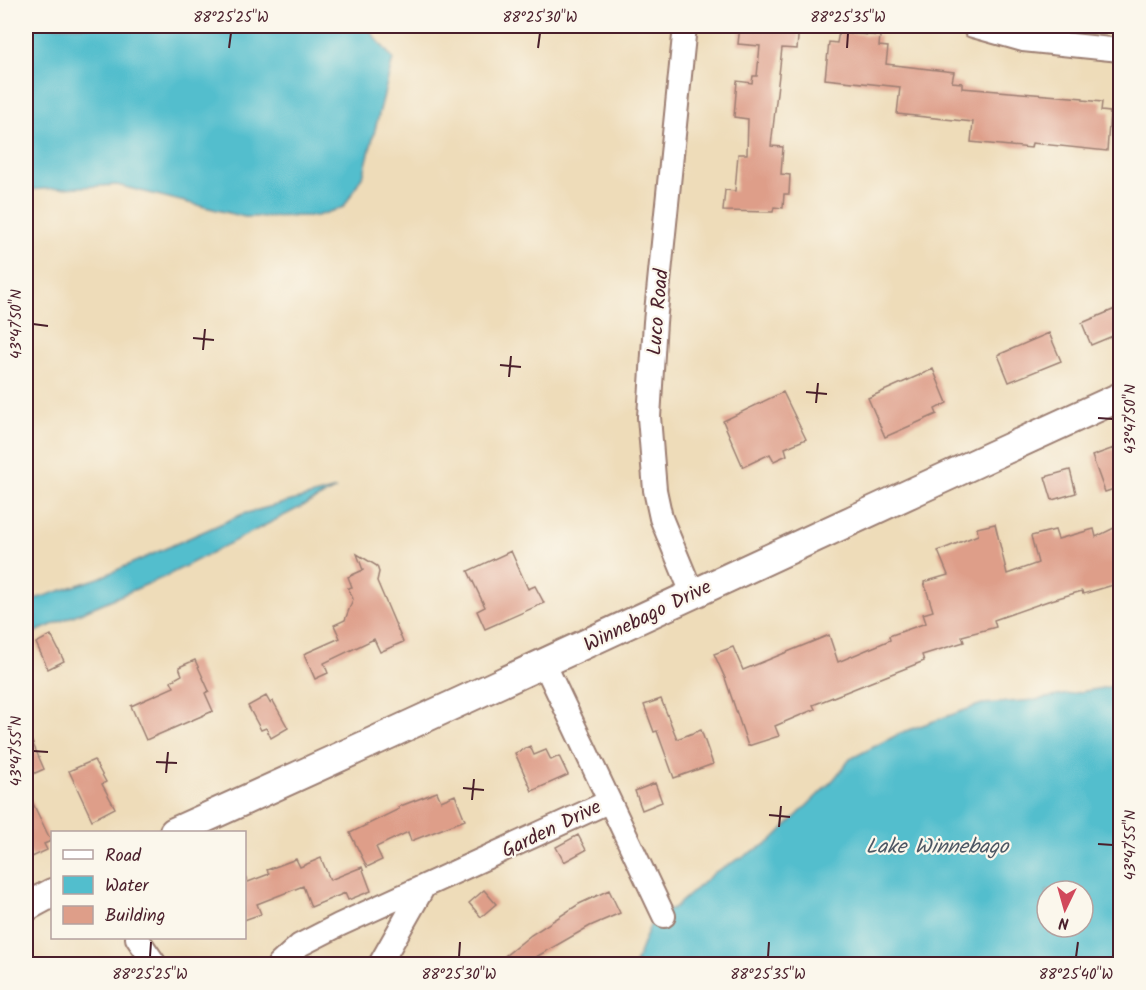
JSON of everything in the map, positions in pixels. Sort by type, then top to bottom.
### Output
[{"type":"main road","name":"Winnebago Drive","points":[[176,831],[545,664],[692,593],[1120,397]]},
{"type":"main road","points":[[26,907],[51,894]]},
{"type":"street","name":"Luco Road","points":[[685,26],[655,322],[649,417],[653,480],[661,518],[692,593]]},
{"type":"street","points":[[973,26],[1023,40],[1120,50]]},
{"type":"street","name":"Garden Drive","points":[[279,964],[300,945],[339,925],[608,802],[545,664]]},
{"type":"street","points":[[608,802],[663,916]]},
{"type":"street","points":[[380,964],[423,888]]},
{"type":"street","points":[[138,939],[154,964]]},
{"type":"water","points":[[26,26],[366,26],[393,59],[364,173],[344,207],[317,216],[245,217],[117,185],[26,190]]},
{"type":"water","points":[[336,489],[164,577],[26,636],[26,602],[99,578],[243,514]]},
{"type":"water","name":"Lake Winnebago","points":[[1120,685],[1120,964],[635,964],[653,918],[675,907],[715,872],[770,842],[834,779],[850,759],[903,732],[982,704],[1035,700]]},
{"type":"building","points":[[740,26],[799,26],[797,49],[782,48],[771,146],[783,147],[781,174],[790,175],[789,194],[784,194],[783,208],[774,207],[773,212],[723,211],[725,190],[735,191],[738,154],[747,154],[748,119],[734,117],[737,81],[752,83],[753,76],[757,76],[760,46],[738,44]]},
{"type":"building","points":[[839,32],[880,36],[879,46],[888,47],[886,64],[954,72],[952,82],[962,83],[962,88],[1083,98],[1083,100],[1102,102],[1101,111],[1110,112],[1107,151],[1032,143],[1031,148],[971,142],[973,122],[897,114],[900,87],[825,79],[829,42],[837,43]]},
{"type":"building","points":[[1120,307],[1120,333],[1091,345],[1082,323]]},
{"type":"building","points":[[1049,333],[1061,361],[1009,382],[998,355]]},
{"type":"building","points":[[933,369],[947,403],[935,409],[937,414],[885,437],[868,398]]},
{"type":"building","points":[[783,392],[806,439],[785,448],[787,455],[774,461],[770,454],[743,467],[723,421]]},
{"type":"building","points":[[1114,448],[1120,465],[1120,487],[1105,492],[1092,456]]},
{"type":"building","points":[[1070,470],[1076,493],[1052,500],[1045,477]]},
{"type":"building","points":[[995,524],[1007,574],[1038,563],[1031,536],[1055,530],[1058,539],[1094,529],[1096,537],[1120,525],[1120,583],[1083,594],[1082,591],[994,620],[996,627],[962,636],[964,642],[922,655],[924,661],[813,705],[815,709],[775,726],[779,736],[748,746],[725,678],[714,654],[733,647],[743,670],[829,635],[838,662],[890,640],[889,636],[926,623],[923,614],[933,611],[924,582],[948,575],[938,551],[978,535],[977,528]]},
{"type":"building","points":[[511,551],[528,589],[535,586],[544,603],[485,629],[477,611],[485,607],[468,571]]},
{"type":"building","points":[[357,554],[377,566],[379,572],[377,581],[403,642],[380,652],[374,639],[324,663],[328,673],[315,679],[304,654],[340,638],[334,625],[345,620],[353,599],[348,588],[352,587],[348,577],[363,570]]},
{"type":"building","points":[[51,635],[64,661],[48,669],[36,643]]},
{"type":"building","points":[[195,660],[209,691],[205,693],[213,711],[146,740],[131,706],[174,687],[171,681],[182,675],[179,667]]},
{"type":"building","points":[[266,696],[270,703],[273,701],[288,728],[271,738],[266,728],[261,730],[248,706]]},
{"type":"building","points":[[661,699],[677,739],[701,730],[713,764],[674,778],[657,731],[654,732],[644,705]]},
{"type":"building","points":[[26,728],[44,769],[26,777]]},
{"type":"building","points":[[530,746],[534,755],[546,750],[551,760],[559,756],[568,775],[532,791],[515,753]]},
{"type":"building","points":[[94,760],[106,782],[102,784],[115,808],[92,820],[69,771]]},
{"type":"building","points":[[655,783],[662,802],[642,810],[635,791]]},
{"type":"building","points":[[26,789],[51,841],[44,844],[47,850],[32,857],[26,845]]},
{"type":"building","points":[[437,792],[441,801],[455,795],[465,820],[411,841],[408,832],[376,847],[382,860],[367,867],[350,833],[399,809],[398,807]]},
{"type":"building","points":[[578,835],[586,850],[564,862],[556,847]]},
{"type":"building","points":[[321,858],[330,880],[362,867],[371,891],[348,900],[345,893],[311,907],[303,886],[257,904],[261,914],[246,919],[246,878],[248,882],[269,874],[267,870],[296,859],[300,867]]},
{"type":"building","points":[[484,890],[496,904],[481,917],[469,903]]},
{"type":"building","points":[[609,890],[620,913],[590,926],[524,964],[495,964],[531,935],[579,904]]}]
